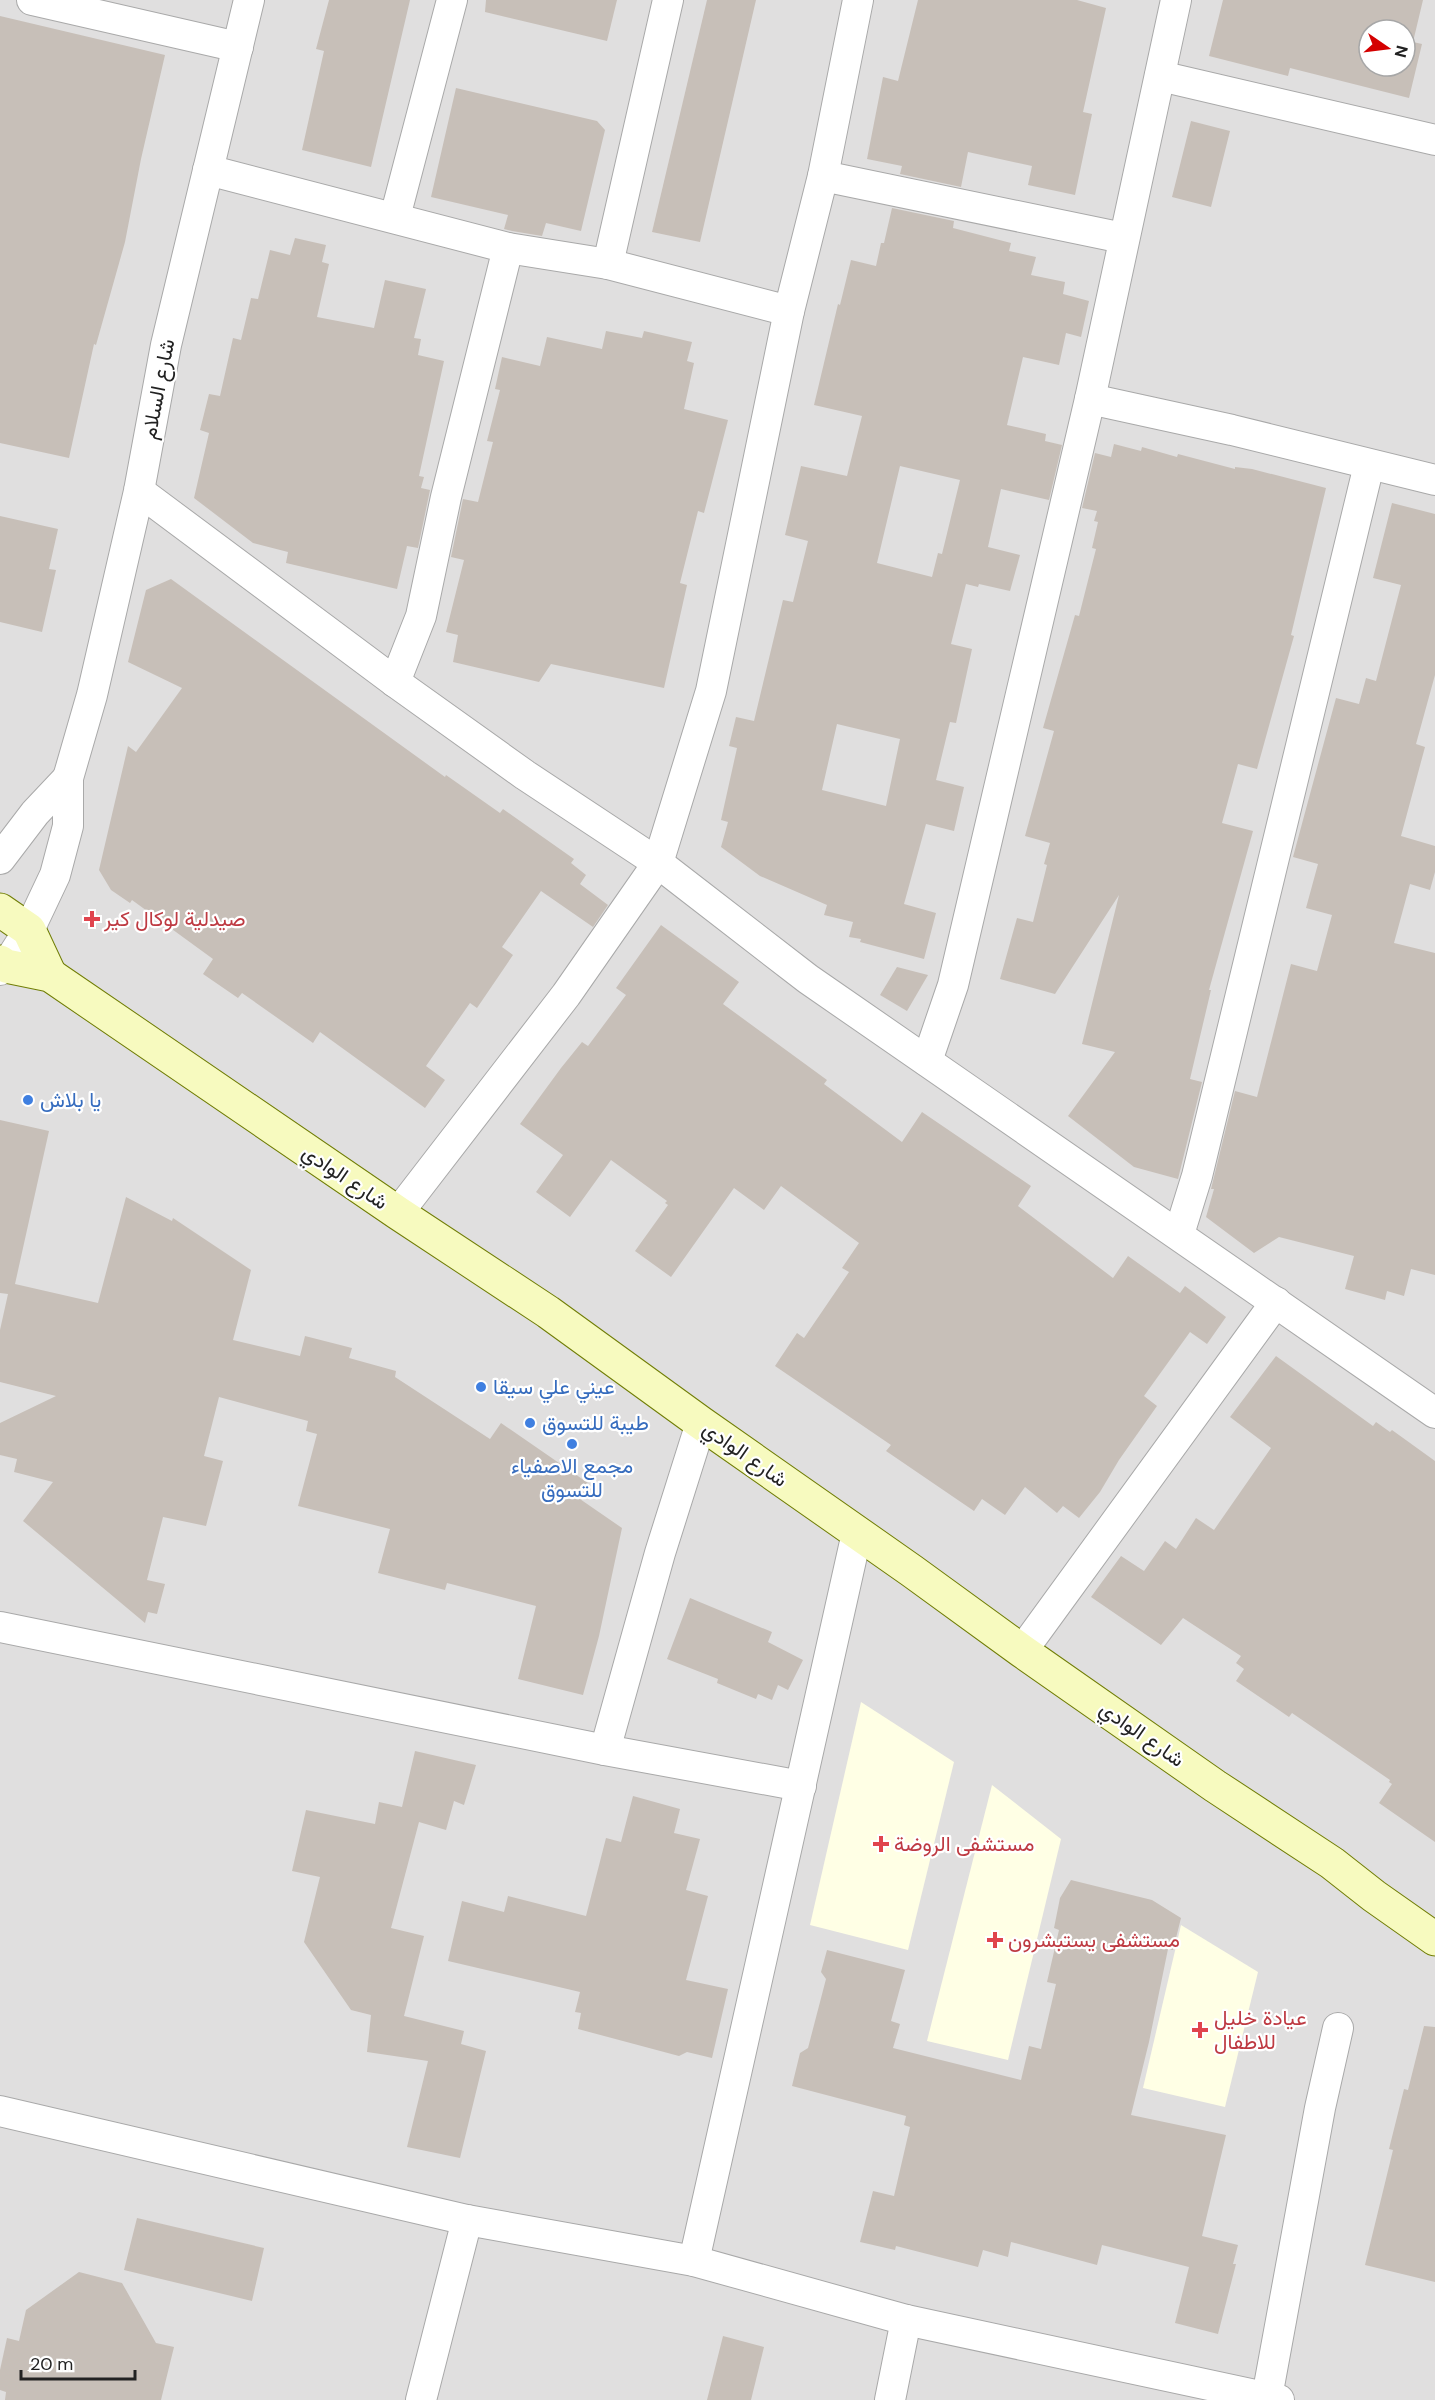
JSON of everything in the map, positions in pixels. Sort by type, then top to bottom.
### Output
[{"type":"main road","points":[[0,910],[29,930],[50,975]]},
{"type":"main road","name":"شارع الوادي","points":[[2,966],[50,975],[398,1213],[548,1312],[1022,1651],[1215,1786],[1332,1863],[1435,1939]]},
{"type":"street","points":[[32,0],[238,46]]},
{"type":"street","name":"شارع السلام","points":[[2,966],[29,930],[55,875],[68,826],[68,778],[92,695],[139,491],[166,345],[249,0]]},
{"type":"street","points":[[395,218],[452,0]]},
{"type":"street","points":[[608,264],[668,0]]},
{"type":"street","points":[[398,1213],[566,994],[658,863],[711,691],[789,311],[823,177],[858,0]]},
{"type":"street","points":[[927,1061],[953,985],[1089,399],[1176,0]]},
{"type":"street","points":[[1160,76],[1435,140]]},
{"type":"street","points":[[208,170],[508,248],[608,264],[789,311]]},
{"type":"street","points":[[823,177],[1123,237]]},
{"type":"street","points":[[395,682],[421,616],[446,497],[508,248]]},
{"type":"street","points":[[1089,399],[1232,430],[1435,480]]},
{"type":"street","points":[[1179,1234],[1197,1176],[1369,465]]},
{"type":"street","points":[[139,491],[395,682],[525,775],[658,863],[808,979],[1276,1302],[1432,1402]]},
{"type":"street","name":"شارع السلام","points":[[0,859],[35,813],[68,778]]},
{"type":"street","points":[[1022,1651],[1276,1302]]},
{"type":"street","points":[[605,1750],[660,1553],[701,1423]]},
{"type":"street","points":[[694,2261],[857,1533]]},
{"type":"street","points":[[0,1627],[605,1750],[801,1786]]},
{"type":"street","points":[[0,2111],[467,2220],[694,2261],[906,2319],[1273,2398],[1320,2108],[1338,2028]]},
{"type":"street","points":[[421,2400],[467,2220]]},
{"type":"street","points":[[890,2400],[906,2319]]},
{"type":"shaded area","points":[[0,0],[1435,0],[1435,2400],[0,2400]]},
{"type":"shaded area","name":"مستشفى الروضة","points":[[861,1702],[954,1762],[908,1950],[810,1925]]},
{"type":"shaded area","name":"مستشفى يستبشرون","points":[[992,1785],[1061,1839],[1008,2060],[927,2041]]},
{"type":"shaded area","name":"عيادة خليل للاطفال","points":[[1181,1925],[1258,1972],[1225,2107],[1143,2088]]},
{"type":"building","points":[[329,0],[410,0],[371,167],[302,150],[324,51],[316,49]]},
{"type":"building","points":[[486,0],[617,0],[607,41],[485,12]]},
{"type":"building","points":[[707,0],[756,0],[700,242],[652,232]]},
{"type":"building","points":[[918,0],[1077,0],[1106,8],[1083,112],[1092,114],[1075,195],[1028,185],[1032,166],[968,152],[961,187],[900,174],[902,166],[867,159],[883,77],[898,81]]},
{"type":"building","points":[[1223,0],[1423,0],[1417,25],[1417,18],[1357,18],[1357,78],[1414,78],[1409,98],[1290,68],[1288,76],[1209,56]]},
{"type":"building","points":[[0,16],[165,55],[125,242],[96,345],[94,344],[69,458],[0,443]]},
{"type":"building","points":[[1417,43],[1422,44],[1417,65]]},
{"type":"building","points":[[456,88],[597,121],[605,130],[581,231],[546,223],[542,236],[512,231],[504,229],[508,215],[431,197]]},
{"type":"building","points":[[1191,121],[1230,131],[1211,207],[1172,197]]},
{"type":"building","points":[[892,208],[954,221],[953,228],[1011,243],[1009,251],[1036,257],[1031,275],[1065,282],[1063,294],[1089,301],[1081,337],[1066,333],[1059,365],[1023,357],[1007,425],[1046,434],[1045,441],[1062,445],[1049,500],[1001,489],[988,547],[1020,555],[1010,591],[979,584],[978,587],[966,584],[951,644],[972,649],[956,723],[950,722],[936,780],[964,787],[954,831],[926,824],[904,904],[936,913],[924,959],[849,937],[853,922],[824,915],[827,905],[760,876],[721,847],[728,822],[721,820],[737,748],[729,746],[736,717],[754,721],[783,600],[793,602],[808,541],[785,535],[801,466],[847,476],[862,416],[814,405],[838,304],[840,305],[851,260],[876,266],[881,243],[884,243]],"holes":[[[900,466],[960,480],[942,554],[938,553],[932,577],[877,563]],[[837,724],[900,739],[886,806],[822,790]]]},
{"type":"building","points":[[295,238],[326,245],[322,262],[329,264],[317,317],[374,328],[385,280],[426,289],[414,338],[421,339],[418,355],[444,361],[419,476],[424,477],[421,488],[430,490],[418,548],[407,546],[397,589],[286,563],[288,552],[253,543],[194,498],[209,433],[200,430],[209,394],[220,396],[233,338],[241,340],[251,298],[258,299],[270,250],[290,255]]},
{"type":"building","points":[[606,331],[642,338],[644,331],[692,342],[687,361],[694,363],[684,409],[728,420],[704,513],[698,511],[680,583],[687,585],[664,688],[551,664],[539,682],[453,662],[458,635],[446,632],[464,560],[451,557],[463,499],[478,502],[493,442],[487,441],[500,390],[495,389],[502,357],[540,366],[547,337],[602,349]]},
{"type":"building","points":[[1114,444],[1141,451],[1142,447],[1177,457],[1178,454],[1235,469],[1235,467],[1252,469],[1326,488],[1291,635],[1294,636],[1257,769],[1238,764],[1222,823],[1253,831],[1209,990],[1211,990],[1190,1079],[1202,1082],[1178,1179],[1134,1167],[1068,1116],[1115,1052],[1082,1044],[1119,895],[1055,994],[1000,979],[1017,918],[1033,922],[1047,865],[1044,864],[1050,843],[1025,836],[1054,731],[1043,728],[1075,615],[1079,616],[1096,549],[1092,548],[1098,522],[1094,521],[1097,511],[1082,508],[1095,453],[1111,457]]},
{"type":"building","points":[[1392,503],[1435,514],[1435,675],[1416,744],[1425,747],[1401,836],[1435,846],[1435,872],[1430,890],[1410,884],[1394,943],[1435,953],[1435,1275],[1411,1269],[1404,1296],[1387,1291],[1385,1300],[1345,1289],[1354,1256],[1279,1237],[1254,1253],[1206,1217],[1235,1091],[1257,1097],[1291,964],[1317,971],[1332,915],[1306,908],[1318,864],[1293,857],[1336,698],[1359,704],[1366,678],[1376,681],[1401,585],[1373,578]]},
{"type":"building","points":[[0,516],[58,529],[49,569],[56,570],[42,632],[0,622]]},
{"type":"building","points":[[171,579],[445,777],[446,775],[500,813],[503,809],[574,859],[571,863],[586,875],[580,884],[608,905],[593,927],[541,891],[502,947],[513,955],[477,1008],[470,1003],[426,1066],[445,1080],[425,1108],[320,1032],[313,1043],[242,993],[238,998],[203,974],[213,959],[132,900],[130,903],[111,890],[99,870],[128,746],[136,752],[182,688],[128,662],[146,590]]},
{"type":"building","points":[[661,925],[739,982],[723,1004],[827,1080],[824,1084],[902,1142],[922,1112],[1031,1186],[1018,1206],[1113,1278],[1128,1256],[1180,1293],[1185,1286],[1226,1317],[1207,1344],[1190,1332],[1144,1396],[1157,1406],[1119,1460],[1100,1492],[1079,1518],[1063,1506],[1057,1513],[1025,1487],[1005,1515],[982,1499],[974,1511],[886,1451],[891,1445],[775,1366],[797,1333],[804,1338],[849,1272],[842,1268],[859,1243],[781,1186],[764,1210],[734,1188],[671,1277],[635,1251],[668,1205],[665,1203],[667,1201],[611,1160],[570,1217],[536,1192],[563,1155],[520,1124],[582,1042],[588,1046],[626,995],[616,988]]},
{"type":"building","points":[[897,967],[928,975],[907,1011],[880,995]]},
{"type":"building","points":[[0,1120],[49,1131],[15,1284],[98,1303],[126,1197],[172,1221],[173,1218],[251,1270],[233,1340],[300,1356],[305,1336],[352,1348],[349,1358],[396,1371],[395,1377],[490,1439],[501,1423],[588,1483],[577,1497],[622,1528],[599,1636],[583,1695],[518,1679],[536,1606],[447,1583],[445,1590],[378,1573],[390,1529],[298,1506],[317,1434],[306,1431],[308,1421],[219,1397],[204,1456],[223,1461],[206,1526],[163,1517],[147,1580],[165,1584],[157,1614],[148,1612],[145,1623],[23,1521],[53,1482],[14,1472],[17,1459],[0,1455],[0,1423],[56,1396],[0,1382],[0,1330],[8,1294],[0,1293]]},
{"type":"building","points":[[1276,1356],[1373,1426],[1376,1422],[1390,1432],[1392,1430],[1435,1461],[1435,1842],[1379,1803],[1392,1784],[1390,1780],[1292,1713],[1289,1717],[1236,1681],[1244,1669],[1236,1663],[1241,1656],[1183,1618],[1161,1645],[1091,1597],[1121,1556],[1144,1571],[1165,1541],[1176,1549],[1196,1518],[1214,1530],[1271,1448],[1230,1417]]},
{"type":"building","points":[[690,1598],[772,1632],[768,1642],[803,1660],[788,1690],[778,1685],[772,1700],[758,1694],[756,1699],[717,1683],[718,1679],[667,1659]]},
{"type":"building","points":[[415,1751],[476,1765],[464,1805],[454,1801],[446,1830],[419,1822],[391,1928],[424,1936],[404,2016],[464,2031],[461,2044],[486,2051],[460,2158],[407,2147],[428,2061],[367,2052],[371,2015],[351,2010],[304,1942],[320,1877],[292,1871],[306,1810],[375,1824],[379,1802],[402,1807]]},
{"type":"building","points":[[633,1796],[680,1809],[674,1833],[700,1839],[686,1890],[708,1896],[686,1980],[728,1989],[712,2058],[687,2052],[679,2056],[578,2029],[581,2013],[575,2012],[580,1992],[448,1961],[462,1901],[504,1912],[508,1896],[586,1916],[606,1838],[621,1842]]},
{"type":"building","points":[[1071,1880],[1152,1900],[1181,1918],[1173,1950],[1168,1949],[1131,2115],[1226,2135],[1202,2236],[1238,2245],[1233,2264],[1236,2264],[1218,2334],[1175,2323],[1189,2267],[1102,2245],[1097,2265],[1011,2242],[1008,2257],[983,2250],[978,2267],[896,2246],[895,2250],[860,2242],[873,2191],[894,2196],[910,2127],[904,2125],[906,2116],[792,2086],[800,2053],[808,2048],[826,1979],[821,1972],[827,1950],[905,1970],[891,2021],[900,2024],[893,2048],[1021,2080],[1029,2046],[1041,2049],[1056,1984],[1047,1982],[1059,1930],[1054,1928],[1060,1898]]},
{"type":"building","points":[[1424,2026],[1435,2027],[1435,2282],[1365,2265],[1393,2150],[1389,2149],[1404,2089],[1408,2090]]},
{"type":"building","points":[[137,2218],[264,2248],[252,2301],[124,2270]]},
{"type":"building","points":[[79,2272],[122,2283],[156,2343],[174,2347],[161,2400],[5,2400],[6,2392],[0,2390],[0,2370],[7,2338],[19,2341],[26,2310]]},
{"type":"building","points":[[723,2336],[764,2347],[751,2400],[707,2400]]},
{"type":"place","name":"صيدلية لوكال كير","points":[[92,919]]},
{"type":"place","name":"يا بلاش","points":[[28,1100]]},
{"type":"place","name":"عيني علي سيقا","points":[[481,1387]]},
{"type":"place","name":"طيبة للتسوق","points":[[530,1423]]},
{"type":"place","name":"مجمع الاصفياء للتسوق","points":[[572,1444]]},
{"type":"place","name":"مستشفى الروضة","points":[[881,1844]]},
{"type":"place","name":"مستشفى يستبشرون","points":[[995,1940]]},
{"type":"place","name":"عيادة خليل للاطفال","points":[[1200,2030]]}]
